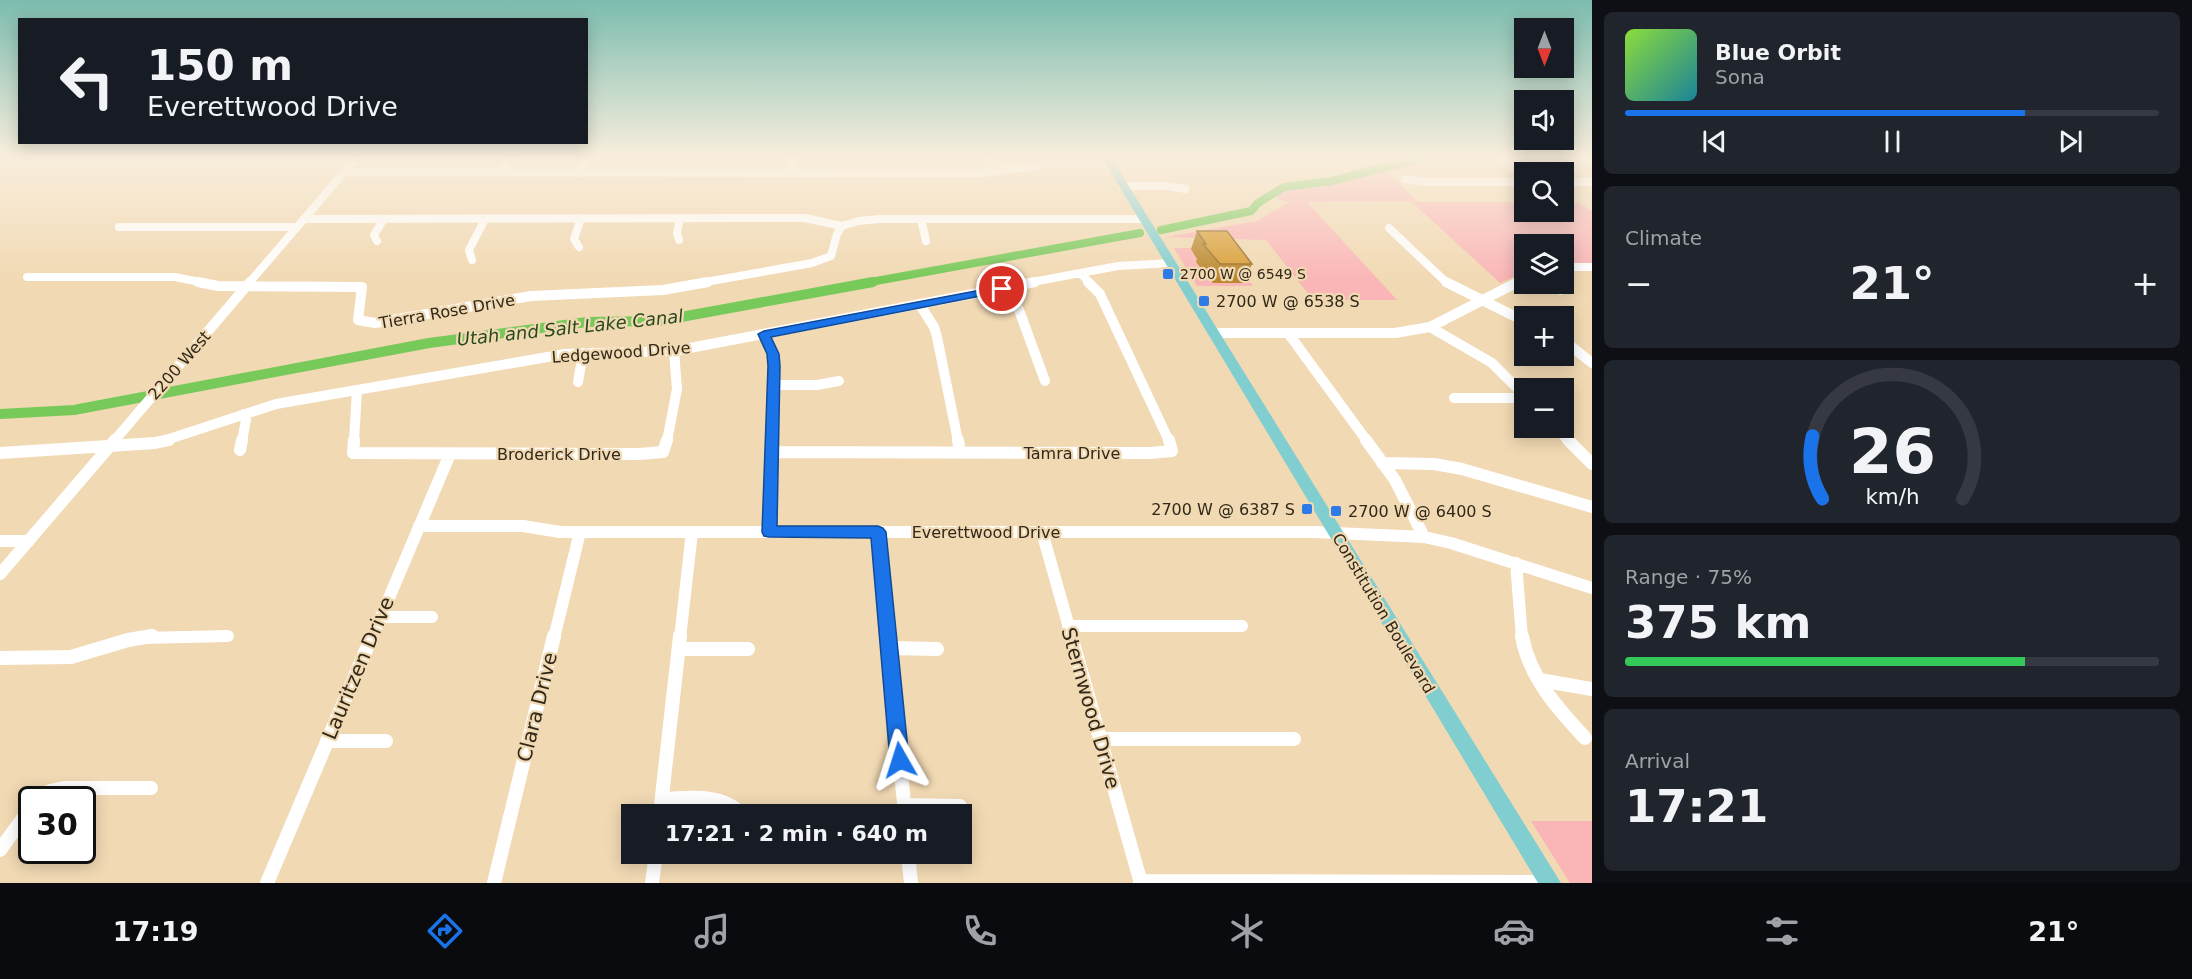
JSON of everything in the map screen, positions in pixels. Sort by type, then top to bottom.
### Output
[{"type":"main road","name":"Constitution Boulevard","points":[[1130,197],[1550,883]]},
{"type":"street","name":"2200 West","points":[[0,574],[323,197]]},
{"type":"street","points":[[579,246],[574,239],[581,218]]},
{"type":"street","points":[[679,240],[677,233],[680,218]]},
{"type":"street","points":[[304,219],[805,218],[842,226],[869,219],[1143,219]]},
{"type":"street","points":[[377,241],[374,235],[384,219]]},
{"type":"street","points":[[472,260],[469,250],[485,219]]},
{"type":"street","points":[[921,219],[926,241]]},
{"type":"street","name":"Tierra Rose Drive","points":[[27,277],[175,277],[218,286],[362,287],[358,320],[375,323],[549,294],[663,290],[812,263],[831,256],[835,248],[835,235],[842,226]]},
{"type":"street","points":[[119,227],[297,227]]},
{"type":"street","points":[[1389,228],[1444,281],[1514,316]]},
{"type":"street","name":"Ledgewood Drive","points":[[0,453],[171,440],[276,404],[583,353],[674,351],[1133,264],[1170,263]]},
{"type":"street","points":[[1574,267],[1592,267]]},
{"type":"street","name":"Tamra Drive","points":[[771,452],[1150,453],[1172,451],[1168,436],[1100,294],[1081,274]]},
{"type":"street","points":[[1214,333],[1395,333],[1430,327],[1514,284]]},
{"type":"street","points":[[1002,289],[1019,310],[1045,381]]},
{"type":"street","points":[[920,305],[934,327],[937,337],[960,452]]},
{"type":"street","points":[[1430,327],[1492,363],[1514,386]]},
{"type":"street","points":[[1288,333],[1405,497],[1424,537]]},
{"type":"street","points":[[764,334],[773,354],[769,532]]},
{"type":"street","points":[[1574,349],[1592,363]]},
{"type":"street","name":"Broderick Drive","points":[[357,390],[353,453],[639,454],[663,452],[669,437],[678,383],[678,368],[674,351]]},
{"type":"street","points":[[578,382],[583,353]]},
{"type":"street","points":[[773,386],[817,386],[839,381]]},
{"type":"street","points":[[1454,398],[1514,396]]},
{"type":"street","points":[[240,450],[246,420],[244,414]]},
{"type":"street","points":[[1566,438],[1592,464]]},
{"type":"street","name":"Lauritzen Drive","points":[[267,883],[450,454]]},
{"type":"street","points":[[1382,463],[1434,464],[1462,469],[1592,507]]},
{"type":"street","name":"Everettwood Drive","points":[[419,526],[529,526],[560,532],[1335,533],[1424,537],[1516,563],[1592,588]]},
{"type":"street","name":"Clara Drive","points":[[494,883],[580,532]]},
{"type":"street","points":[[661,804],[692,532]]},
{"type":"street","points":[[878,532],[903,804]]},
{"type":"street","name":"Sternwood Drive","points":[[1042,532],[1141,882]]},
{"type":"street","points":[[0,541],[29,541]]},
{"type":"street","points":[[1516,563],[1523,641],[1528,658],[1558,707],[1585,738]]},
{"type":"street","points":[[380,617],[432,617]]},
{"type":"street","points":[[1068,626],[1242,626]]},
{"type":"street","points":[[0,658],[71,657],[128,640],[156,636],[228,636]]},
{"type":"street","points":[[889,648],[937,649]]},
{"type":"street","points":[[679,649],[748,649]]},
{"type":"street","points":[[1540,680],[1592,688]]},
{"type":"street","points":[[1100,739],[1294,739]]},
{"type":"street","points":[[327,741],[386,741]]},
{"type":"street","points":[[96,788],[151,788]]},
{"type":"street","points":[[662,798],[723,800],[733,804]]},
{"type":"street","points":[[0,850],[18,825]]},
{"type":"street","points":[[652,883],[655,864]]},
{"type":"street","points":[[909,864],[911,883]]},
{"type":"street","points":[[1141,882],[1550,883]]},
{"type":"shaded area","points":[[1277,197],[1412,197],[1416,201],[1307,202],[1397,300],[1313,300],[1266,240],[1166,237],[1257,221],[1289,202]]},
{"type":"shaded area","points":[[1412,202],[1514,202],[1514,222],[1574,222],[1574,202],[1592,211],[1592,263],[1574,263],[1574,234],[1514,234],[1514,277],[1500,283]]},
{"type":"shaded area","points":[[1174,248],[1226,248],[1253,286],[1197,286]]},
{"type":"shaded area","points":[[1531,821],[1592,821],[1592,883],[1570,883]]},
{"type":"building","points":[[1197,231],[1227,231],[1252,264],[1220,264],[1203,244],[1206,244]]},
{"type":"waterway","name":"Utah and Salt Lake Canal","points":[[1161,230],[1251,211],[1267,197]]},
{"type":"waterway","name":"Utah and Salt Lake Canal","points":[[865,283],[1140,233]]},
{"type":"waterway","name":"Utah and Salt Lake Canal","points":[[0,414],[74,410],[429,343],[587,322],[659,321],[873,282]]},
{"type":"place","name":"2700 W @ 6549 S","points":[[1168,274]]},
{"type":"place","name":"2700 W @ 6538 S","points":[[1204,301]]},
{"type":"place","name":"2700 W @ 6387 S","points":[[1307,509]]},
{"type":"place","name":"2700 W @ 6400 S","points":[[1336,511]]},
{"type":"route","points":[[900,760],[878,532],[769,532],[774,366],[773,354],[764,334],[1002,289]]}]
